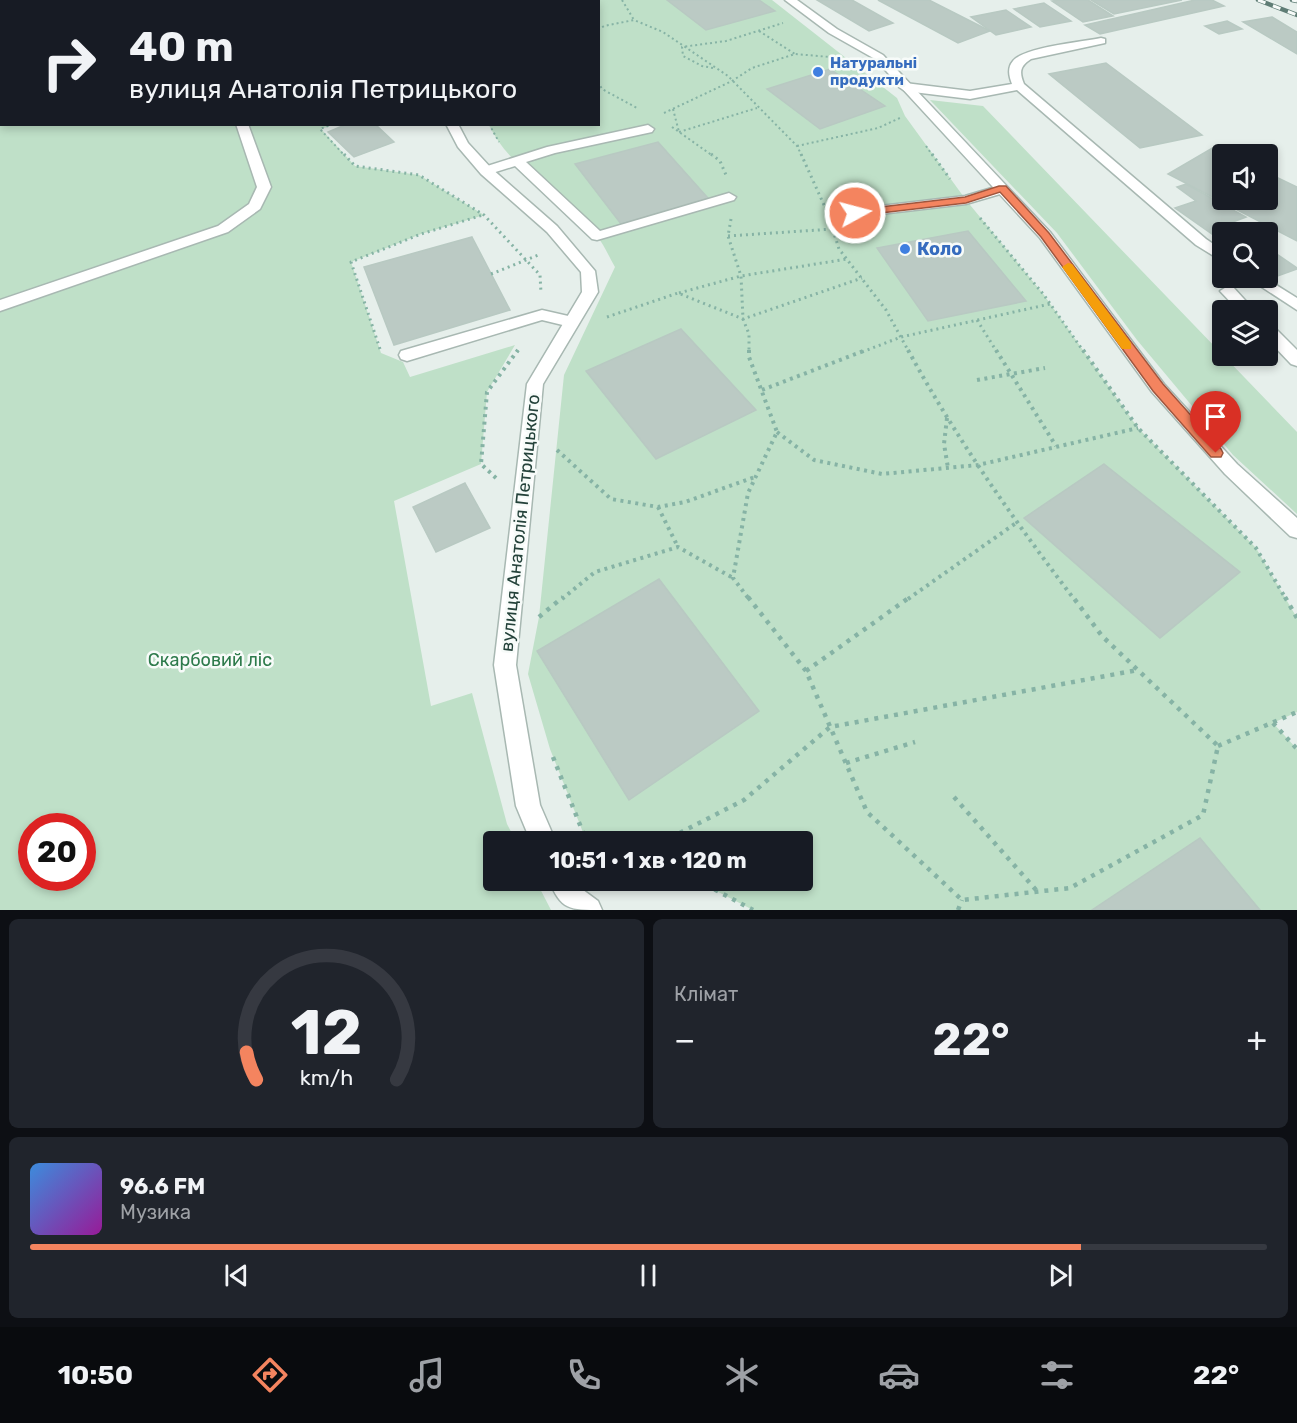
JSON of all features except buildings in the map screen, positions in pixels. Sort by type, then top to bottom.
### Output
[{"type":"street","points":[[790,0],[833,31],[879,57],[1045,235],[1158,388],[1231,469],[1297,530]]},
{"type":"street","points":[[1101,41],[1027,56],[1017,63],[1014,74],[1018,86],[1212,249]]},
{"type":"street","points":[[905,87],[970,95],[1018,86]]},
{"type":"street","points":[[486,171],[651,123]]},
{"type":"street","points":[[0,306],[223,229],[255,206],[264,187],[243,126]]},
{"type":"street","name":"вулиця Анатолія Петрицького","points":[[453,126],[462,144],[486,171],[552,228],[588,271],[590,292],[535,384],[505,665],[528,806],[539,831]]},
{"type":"street","points":[[517,161],[597,236],[729,197]]},
{"type":"street","points":[[855,213],[966,200],[1002,189]]},
{"type":"street","points":[[1271,288],[1297,305]]},
{"type":"street","points":[[1228,291],[1237,300]]},
{"type":"street","points":[[407,355],[542,315],[572,322]]},
{"type":"street","points":[[1278,341],[1297,360]]},
{"type":"street","points":[[565,891],[589,910]]},
{"type":"path","points":[[622,0],[634,20]]},
{"type":"path","points":[[600,28],[634,20],[663,32],[682,47],[702,57],[732,81],[796,146],[825,204],[839,249],[886,309],[947,417],[1016,523],[1102,636],[1218,746]]},
{"type":"path","points":[[682,47],[726,40],[786,22]]},
{"type":"path","points":[[759,31],[795,54]]},
{"type":"path","points":[[682,47],[683,56],[702,66],[716,69]]},
{"type":"path","points":[[651,123],[673,109],[732,81],[752,68],[795,54],[831,57]]},
{"type":"path","points":[[856,86],[874,81],[866,75]]},
{"type":"path","points":[[600,90],[644,112]]},
{"type":"path","points":[[679,132],[757,108]]},
{"type":"path","points":[[673,109],[679,132]]},
{"type":"path","points":[[796,146],[878,128],[905,116]]},
{"type":"path","points":[[666,123],[720,161],[727,178]]},
{"type":"path","points":[[328,126],[320,129],[355,166],[419,175],[484,215],[540,275],[542,315],[487,392],[481,464],[523,501]]},
{"type":"path","points":[[924,144],[1050,304],[1138,428],[1256,548],[1297,618]]},
{"type":"path","points":[[407,355],[381,353],[351,262],[421,234],[484,215]]},
{"type":"path","points":[[731,218],[728,236],[741,276],[743,319],[748,334],[749,357],[777,432],[814,460],[882,474],[948,468],[978,465],[1138,428]]},
{"type":"path","points":[[728,236],[833,229]]},
{"type":"path","points":[[491,274],[565,243]]},
{"type":"path","points":[[600,319],[678,293],[741,276],[847,260]]},
{"type":"path","points":[[678,293],[743,319],[862,279]]},
{"type":"path","points":[[762,390],[901,337],[1050,304]]},
{"type":"path","points":[[977,320],[1056,447]]},
{"type":"path","points":[[977,380],[1045,368]]},
{"type":"path","points":[[947,417],[944,444],[948,468]]},
{"type":"path","points":[[734,578],[748,493],[777,432]]},
{"type":"path","points":[[555,461],[557,439]]},
{"type":"path","points":[[556,450],[611,499],[658,507],[685,502],[755,477]]},
{"type":"path","points":[[658,507],[678,547],[734,578],[806,671],[867,812],[962,900],[1070,888],[1203,815],[1218,746]]},
{"type":"path","points":[[806,671],[1016,523]]},
{"type":"path","points":[[539,617],[596,572],[678,547]]},
{"type":"path","points":[[537,628],[540,606]]},
{"type":"path","points":[[683,831],[744,800],[830,727],[1138,670]]},
{"type":"path","points":[[1218,746],[1297,712]]},
{"type":"path","points":[[1273,723],[1297,749]]},
{"type":"path","points":[[846,763],[915,742]]},
{"type":"path","points":[[550,749],[582,831]]},
{"type":"path","points":[[954,797],[1037,891]]},
{"type":"path","points":[[718,891],[753,910]]},
{"type":"path","points":[[958,910],[962,900]]},
{"type":"green space","points":[[600,0],[772,0],[897,98],[905,116],[966,200],[1044,295],[1138,428],[1256,548],[1297,618],[1297,712],[1273,723],[1297,749],[1297,910],[753,910],[716,891],[813,891],[813,831],[582,831],[550,749],[528,674],[539,617],[564,375],[615,267],[604,246],[583,221],[510,156],[490,126],[600,126]]},
{"type":"green space","points":[[930,100],[983,106],[1212,344],[1212,366],[1233,366],[1297,432],[1297,514],[1233,455],[1137,340],[1057,233]]},
{"type":"green space","name":"Скарбовий ліс","points":[[0,126],[330,126],[321,129],[355,166],[419,175],[484,215],[421,234],[351,262],[381,353],[403,362],[410,377],[515,345],[487,392],[481,464],[394,501],[431,706],[472,693],[511,831],[483,831],[483,891],[541,891],[551,910],[0,910]]},
{"type":"railway","points":[[1258,0],[1297,15]]},
{"type":"railway","points":[[1292,0],[1297,1]]},
{"type":"slow traffic","points":[[1068,267],[1126,346]]},
{"type":"place","name":"Натуральні продукти","points":[[818,72]]},
{"type":"place","name":"Коло","points":[[905,249]]},
{"type":"route","points":[[855,213],[966,200],[1002,189],[1045,235],[1158,388],[1216,453]]}]
